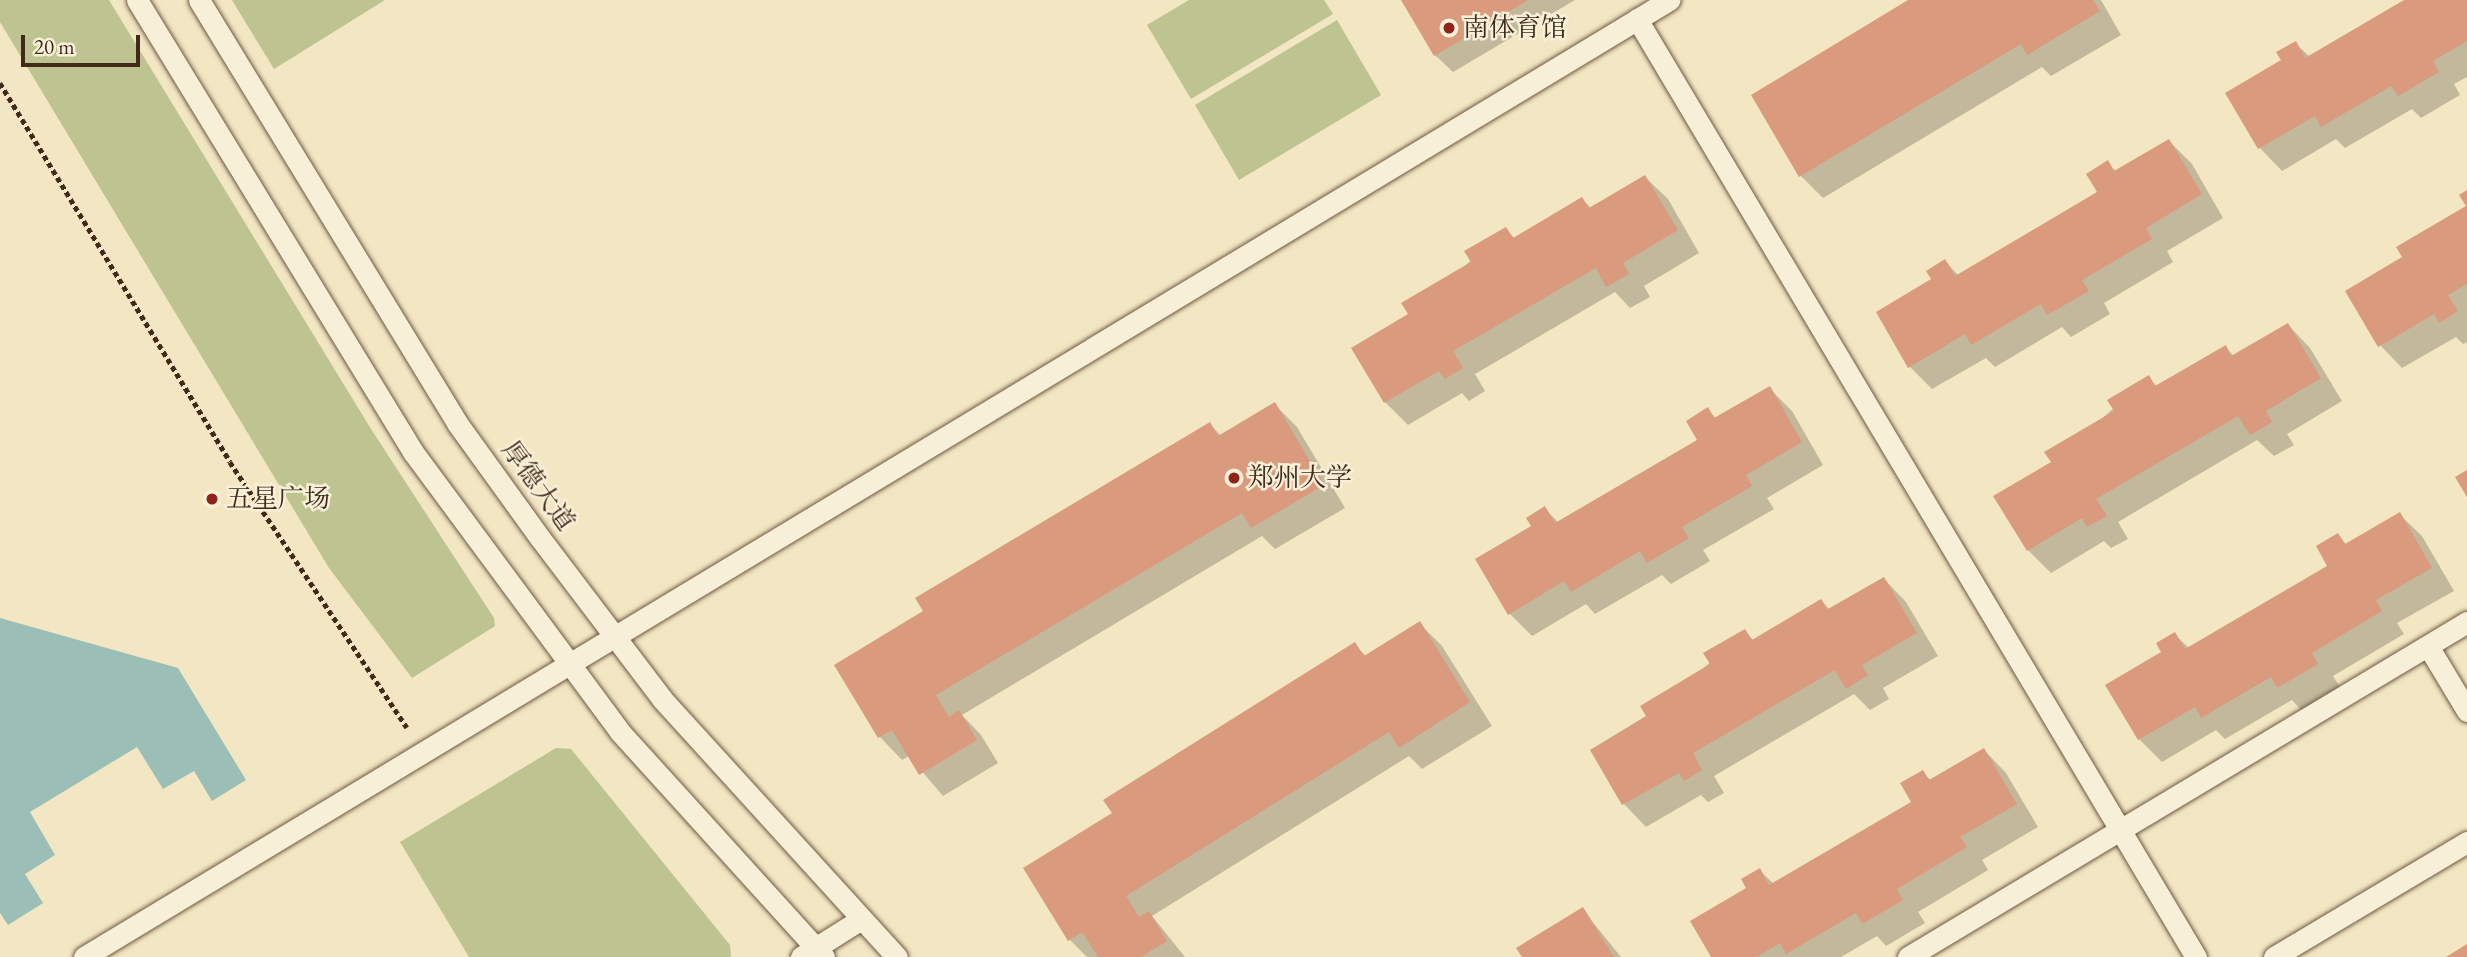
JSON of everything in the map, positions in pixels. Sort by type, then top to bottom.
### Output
[{"type":"lane","points":[[137,0],[413,452],[568,663],[711,838],[813,954],[861,919]]},
{"type":"lane","name":"厚德大道","points":[[199,0],[457,423],[614,636],[724,771],[897,957]]},
{"type":"lane","points":[[84,957],[1669,0]]},
{"type":"lane","points":[[1637,19],[2196,957]]},
{"type":"lane","points":[[1908,957],[2467,622]]},
{"type":"lane","points":[[2428,646],[2467,711]]},
{"type":"lane","points":[[2274,957],[2467,842]]},
{"type":"path","points":[[0,83],[230,462],[424,751]]},
{"type":"green space","points":[[0,0],[109,0],[371,429],[494,618],[495,626],[412,678],[329,568],[0,22]]},
{"type":"green space","points":[[232,0],[385,0],[274,69]]},
{"type":"green space","points":[[1189,0],[1324,0],[1333,14],[1191,99],[1147,25]]},
{"type":"green space","points":[[1337,20],[1381,95],[1239,180],[1195,105]]},
{"type":"green space","points":[[556,748],[571,749],[730,945],[731,957],[469,957],[400,842]]},
{"type":"water","points":[[0,618],[178,668],[246,780],[212,801],[194,771],[163,789],[137,747],[30,812],[55,855],[25,874],[43,903],[8,925],[0,913]]},
{"type":"building","name":"南体育馆","points":[[1401,0],[1528,0],[1434,56]]},
{"type":"building","points":[[1908,0],[2093,0],[2100,11],[2027,55],[2021,44],[1799,177],[1751,95]]},
{"type":"building","points":[[2404,0],[2467,0],[2467,41],[2433,61],[2439,72],[2398,96],[2391,86],[2321,127],[2315,116],[2258,149],[2225,93],[2281,60],[2276,52],[2296,41],[2305,58]]},
{"type":"building","points":[[2169,139],[2202,194],[2146,228],[2152,239],[2082,280],[2089,291],[2047,315],[2041,304],[1971,345],[1965,334],[1908,368],[1876,312],[1931,279],[1926,271],[1945,259],[1955,276],[2097,192],[2086,174],[2108,160],[2114,171]]},
{"type":"building","points":[[1645,175],[1678,230],[1623,263],[1629,274],[1606,287],[1596,268],[1453,351],[1463,368],[1445,379],[1439,371],[1384,403],[1351,348],[1408,314],[1401,303],[1471,262],[1464,251],[1506,227],[1513,238],[1582,197],[1589,208]]},
{"type":"building","points":[[2467,190],[2467,284],[2448,295],[2458,311],[2439,323],[2434,314],[2378,347],[2345,291],[2402,257],[2396,247],[2466,206],[2459,195]]},
{"type":"building","points":[[2288,323],[2321,378],[2266,411],[2272,422],[2250,435],[2238,416],[2096,499],[2107,516],[2087,527],[2082,518],[2027,551],[1993,496],[2051,462],[2044,452],[2114,411],[2107,400],[2149,375],[2155,386],[2226,345],[2231,356]]},
{"type":"building","points":[[1770,386],[1802,442],[1746,475],[1752,486],[1682,527],[1689,538],[1647,563],[1640,551],[1571,592],[1564,581],[1508,615],[1475,559],[1531,526],[1526,518],[1545,506],[1555,523],[1697,440],[1686,421],[1708,407],[1714,418]]},
{"type":"building","points":[[1275,402],[1324,485],[1251,528],[1242,513],[936,695],[949,717],[959,710],[977,740],[919,775],[892,730],[878,738],[834,665],[923,611],[915,598],[1210,422],[1218,436]]},
{"type":"building","points":[[2467,470],[2467,497],[2455,477]]},
{"type":"building","points":[[2400,512],[2432,568],[2376,600],[2382,611],[2312,653],[2318,664],[2277,688],[2271,677],[2201,718],[2195,707],[2138,740],[2105,685],[2161,652],[2156,643],[2175,632],[2185,649],[2327,566],[2316,546],[2338,533],[2345,544]]},
{"type":"building","points":[[1884,577],[1917,633],[1862,665],[1868,675],[1846,689],[1835,670],[1693,753],[1702,770],[1684,781],[1679,773],[1622,805],[1590,750],[1646,716],[1640,706],[1710,664],[1703,653],[1745,629],[1752,640],[1821,599],[1828,609]]},
{"type":"building","points":[[1420,621],[1470,702],[1399,748],[1389,732],[1126,896],[1139,917],[1149,911],[1167,941],[1141,957],[1098,957],[1082,932],[1068,941],[1023,868],[1112,813],[1103,800],[1355,642],[1364,656]]},
{"type":"building","points":[[1984,748],[2017,804],[1960,837],[1967,847],[1897,889],[1903,900],[1862,924],[1856,913],[1786,954],[1780,943],[1756,957],[1711,957],[1690,921],[1746,888],[1741,879],[1760,868],[1769,885],[1911,802],[1900,783],[1923,770],[1929,780]]},
{"type":"building","points":[[1583,907],[1614,957],[1522,957],[1516,948]]},
{"type":"building","points":[[2467,944],[2467,957],[2446,957]]},
{"type":"place","name":"南体育馆","points":[[1449,28]]},
{"type":"place","name":"郑州大学","points":[[1234,478]]},
{"type":"place","name":"五星广场","points":[[212,499]]}]
